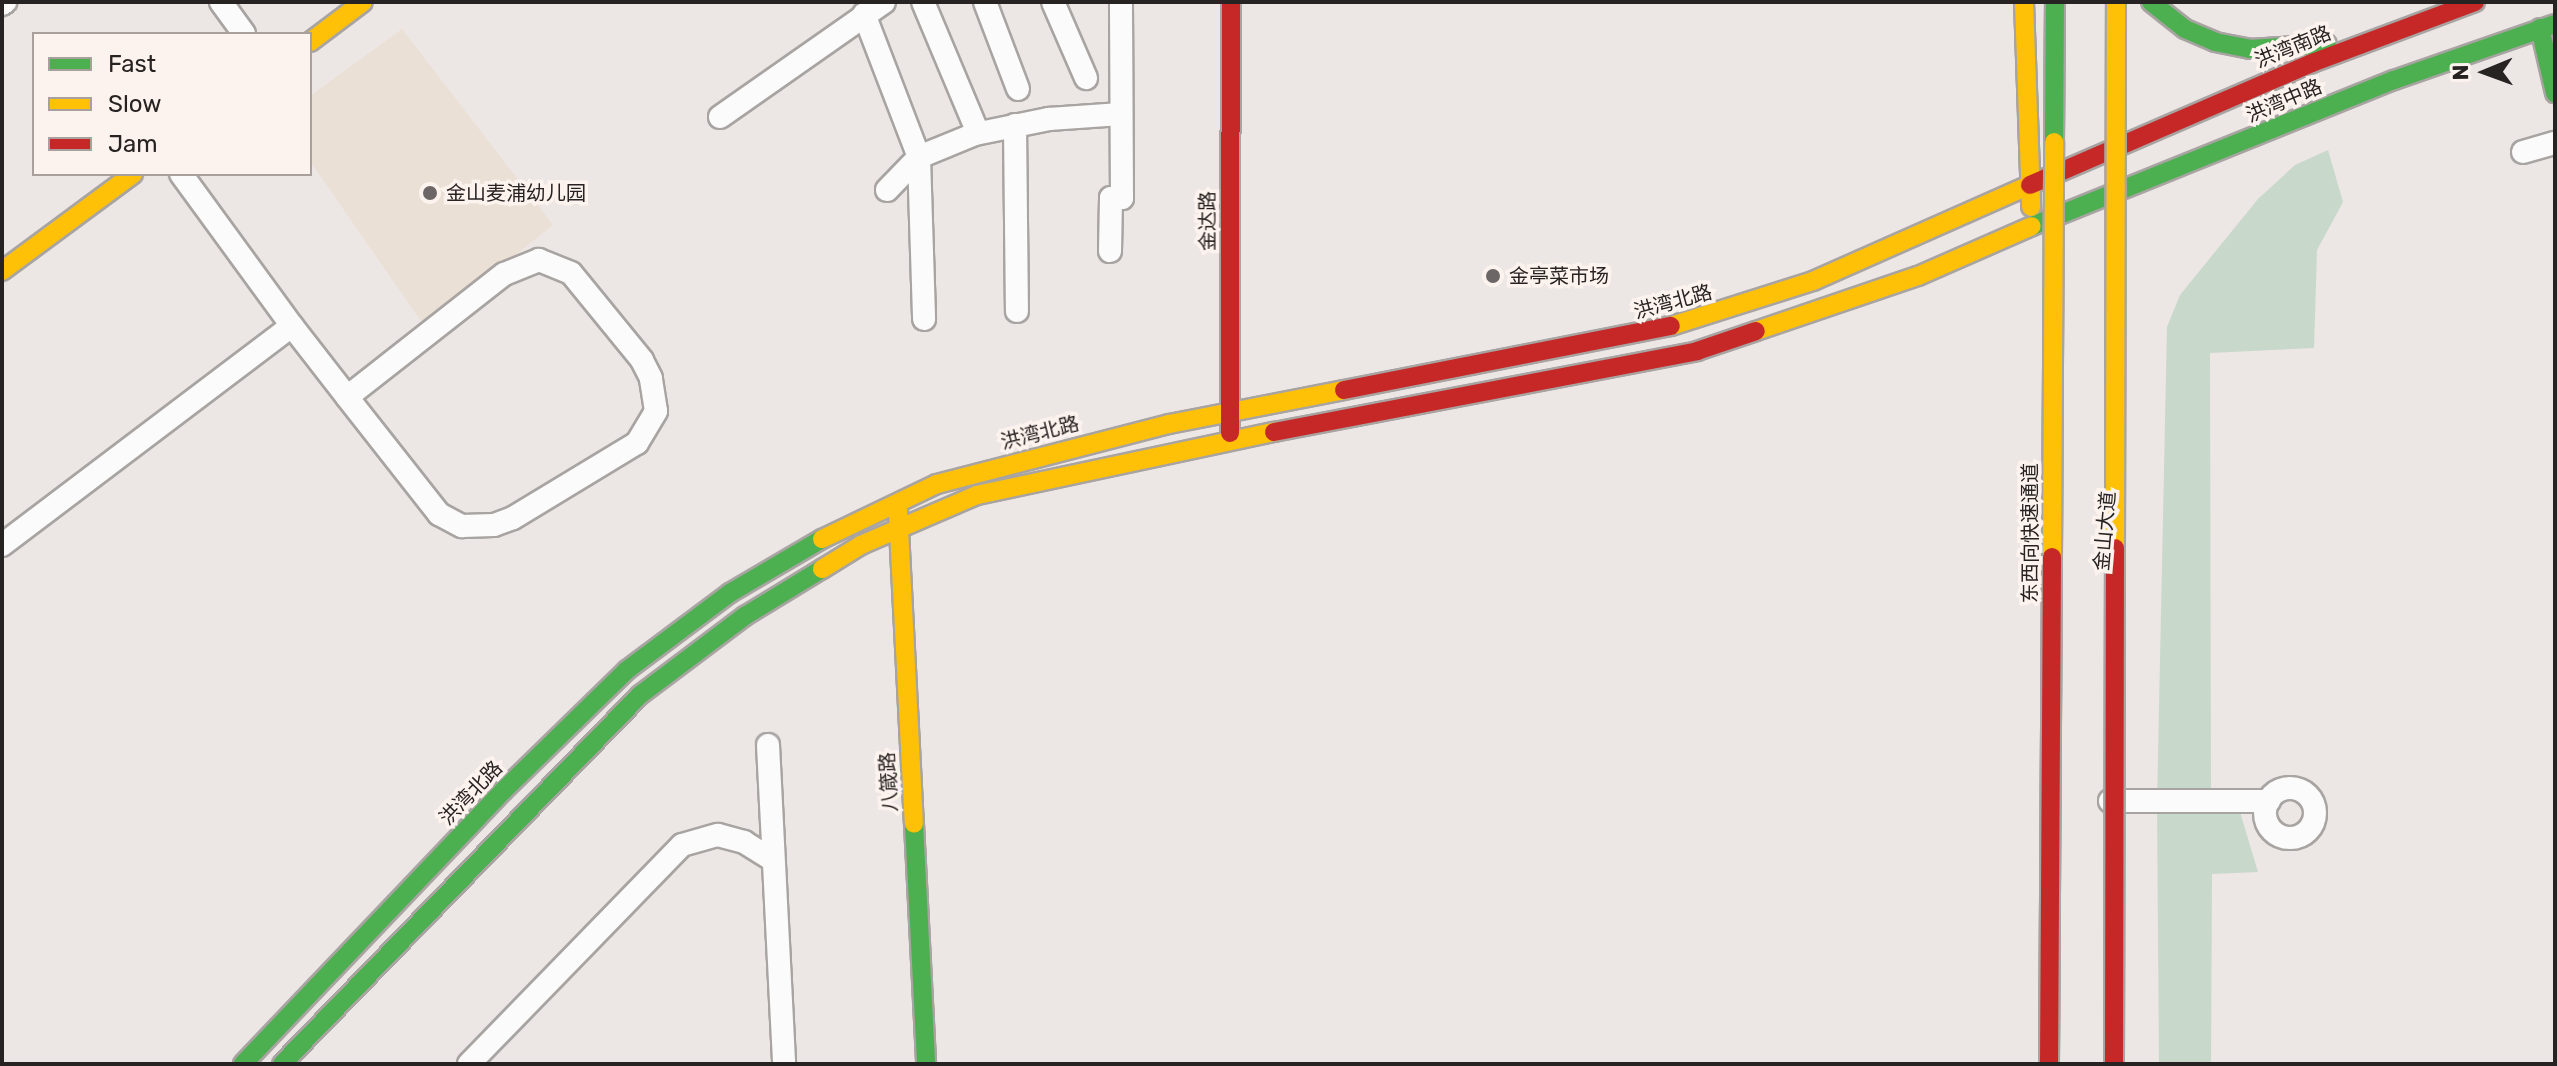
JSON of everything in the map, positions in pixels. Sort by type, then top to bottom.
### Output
[{"type":"main road","points":[[312,40],[363,2]]},
{"type":"main road","name":"金达路","points":[[1230,440],[1231,2]]},
{"type":"main road","points":[[2024,2],[2032,242],[2047,1064]]},
{"type":"main road","name":"东西向快速通道","points":[[2047,1064],[2055,2]]},
{"type":"main road","points":[[2112,1064],[2116,2]]},
{"type":"main road","name":"金山大道","points":[[2112,1064],[2110,713],[2132,480],[2131,140],[2124,2]]},
{"type":"main road","points":[[2151,2],[2185,29],[2250,49],[2290,50],[2380,36]]},
{"type":"main road","name":"洪湾南路","points":[[2030,185],[2380,36],[2475,2]]},
{"type":"main road","points":[[2548,26],[2555,93]]},
{"type":"main road","name":"洪湾中路","points":[[2032,242],[2131,189],[2394,80],[2548,26]]},
{"type":"main road","points":[[2,271],[130,176]]},
{"type":"main road","name":"洪湾北路","points":[[243,1064],[504,790],[627,670],[730,593],[898,498],[973,473],[1230,411],[1447,374],[1677,325],[1813,281],[2030,185]]},
{"type":"main road","points":[[282,1064],[565,767],[640,695],[789,586],[899,526],[977,495],[1230,440],[1697,351],[1918,276],[2032,242]]},
{"type":"main road","name":"八箴路","points":[[898,498],[926,1064]]},
{"type":"street","points":[[221,2],[243,32]]},
{"type":"street","points":[[720,117],[884,2]]},
{"type":"street","points":[[923,2],[978,133]]},
{"type":"street","points":[[985,2],[1018,89]]},
{"type":"street","points":[[1053,2],[1086,78]]},
{"type":"street","points":[[1110,251],[1111,198],[1122,198],[1121,2]]},
{"type":"street","points":[[864,14],[919,157],[924,319]]},
{"type":"street","points":[[887,190],[919,157],[978,133],[1015,125],[1121,114]]},
{"type":"street","points":[[1015,125],[1017,311]]},
{"type":"street","points":[[2523,152],[2555,143]]},
{"type":"street","points":[[182,176],[292,326],[347,397],[439,514],[462,526],[494,525],[538,503],[637,443],[656,411],[651,378],[642,360],[571,273],[539,260],[504,274],[347,397]]},
{"type":"street","points":[[2,545],[292,326]]},
{"type":"street","points":[[768,745],[784,1064]]},
{"type":"street","points":[[2110,801],[2269,801]]},
{"type":"street","points":[[469,1064],[682,845],[718,835],[744,842],[773,860]]},
{"type":"shaded area","name":"金山麦浦幼儿园","points":[[402,29],[553,225],[425,327],[312,164],[312,95]]},
{"type":"green space","points":[[2328,150],[2343,202],[2317,250],[2314,348],[2210,353],[2211,810],[2240,812],[2258,872],[2212,874],[2211,1064],[2159,1064],[2157,804],[2167,327],[2180,295],[2258,199],[2295,165]]},
{"type":"traffic: fast","points":[[2054,142],[2055,2]]},
{"type":"traffic: fast","points":[[2151,2],[2185,29],[2215,42],[2250,49],[2327,44]]},
{"type":"traffic: fast","points":[[2032,226],[2394,80],[2555,24]]},
{"type":"traffic: fast","points":[[2540,28],[2555,93]]},
{"type":"traffic: fast","points":[[243,1064],[504,790],[627,670],[730,593],[822,539]]},
{"type":"traffic: fast","points":[[282,1064],[640,695],[745,616],[822,569]]},
{"type":"traffic: fast","points":[[914,824],[926,1064]]},
{"type":"traffic: slow","points":[[312,40],[363,2]]},
{"type":"traffic: slow","points":[[2024,2],[2031,207]]},
{"type":"traffic: slow","points":[[2115,548],[2116,2]]},
{"type":"traffic: slow","points":[[2052,557],[2054,142]]},
{"type":"traffic: slow","points":[[2,271],[130,176]]},
{"type":"traffic: slow","points":[[1671,326],[1813,281],[2030,185]]},
{"type":"traffic: slow","points":[[1756,331],[1918,276],[2032,226]]},
{"type":"traffic: slow","points":[[822,539],[937,484],[1169,424],[1344,390]]},
{"type":"traffic: slow","points":[[822,569],[861,545],[977,495],[1274,432]]},
{"type":"traffic: slow","points":[[898,510],[914,824]]},
{"type":"traffic: jam","points":[[1230,433],[1231,2]]},
{"type":"traffic: jam","points":[[2030,185],[2312,63],[2475,2]]},
{"type":"traffic: jam","points":[[1344,390],[1671,326]]},
{"type":"traffic: jam","points":[[1274,432],[1697,351],[1756,331]]},
{"type":"traffic: jam","points":[[2114,1064],[2115,548]]},
{"type":"traffic: jam","points":[[2049,1064],[2052,557]]},
{"type":"place","name":"金山麦浦幼儿园","points":[[430,193]]},
{"type":"place","name":"金亭菜市场","points":[[1493,276]]}]
